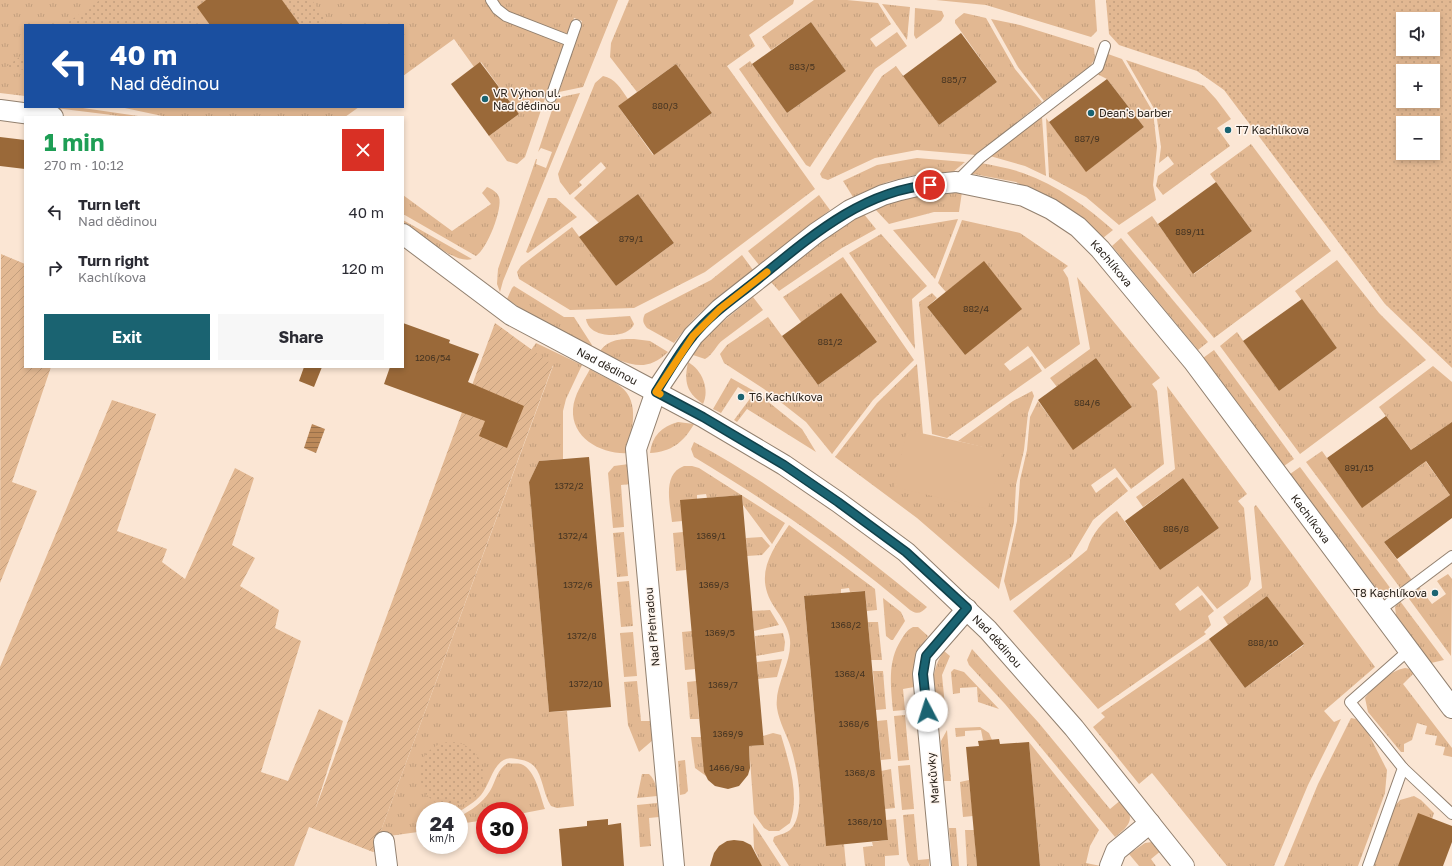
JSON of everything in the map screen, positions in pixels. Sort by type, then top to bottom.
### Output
[{"type":"street","points":[[0,110],[45,116]]},
{"type":"street","name":"Kachlíkova","points":[[656,392],[693,336],[720,309],[816,233],[850,210],[884,194],[917,186],[956,182],[1024,196],[1051,209],[1078,227],[1100,249],[1193,361],[1452,708]]},
{"type":"street","name":"Nad dědinou","points":[[404,235],[511,315],[703,417],[771,457],[838,502],[906,552],[967,608],[1074,728],[1184,866]]},
{"type":"street","name":"Nad Přehradou","points":[[656,392],[636,449],[674,866]]},
{"type":"street","name":"Markůvky","points":[[940,866],[923,674],[926,656],[967,608]]},
{"type":"street","points":[[1110,866],[1116,851],[1150,823]]},
{"type":"street","points":[[384,842],[387,866]]},
{"type":"lane","points":[[492,0],[497,9],[506,16],[570,41]]},
{"type":"lane","points":[[551,96],[576,25]]},
{"type":"lane","points":[[956,182],[980,158],[1098,67],[1105,46]]},
{"type":"lane","points":[[1380,610],[1452,556]]},
{"type":"lane","points":[[1409,650],[1350,702],[1403,768],[1452,814]]},
{"type":"lane","points":[[1368,866],[1403,768]]},
{"type":"green space","points":[[0,0],[489,0],[492,7],[564,43],[525,157],[517,164],[507,161],[489,136],[519,114],[481,62],[474,67],[454,39],[404,75],[404,24],[24,24],[24,96],[0,93]]},
{"type":"green space","points":[[100,0],[206,0],[197,7],[203,16],[191,24],[65,24]]},
{"type":"green space","points":[[282,0],[312,0],[326,21],[322,24],[299,24]]},
{"type":"green space","points":[[495,0],[618,0],[583,87],[559,92],[582,21],[574,18],[568,34],[504,12]]},
{"type":"green space","points":[[629,0],[794,0],[793,4],[749,35],[755,46],[727,66],[815,189],[705,272],[634,308],[570,310],[519,279],[517,272],[521,266],[572,227],[616,286],[674,243],[638,194],[599,223],[574,198],[606,168],[601,162],[579,182],[582,185],[570,195],[560,182],[558,174],[595,83],[603,76],[611,79],[620,88],[628,99],[618,106],[653,155],[712,113],[676,64],[637,92],[610,57],[611,43]]},
{"type":"green space","points":[[814,0],[847,0],[878,3],[891,24],[870,39],[876,47],[897,32],[907,46],[875,69],[810,167],[806,165],[739,69],[750,61],[787,113],[846,71],[811,22],[771,50],[762,37]]},
{"type":"green space","points":[[936,0],[1095,0],[1097,31],[1091,37],[986,5]]},
{"type":"green space","points":[[1106,0],[1452,0],[1452,368],[1385,304],[1224,90],[1197,71],[1119,45],[1109,34]]},
{"type":"green space","points":[[882,4],[910,7],[907,40]]},
{"type":"green space","points":[[915,8],[942,11],[944,16],[941,21],[916,39],[914,35]]},
{"type":"green space","points":[[964,13],[986,18],[1015,69],[1042,102],[976,155],[917,150],[875,158],[828,180],[822,178],[820,174],[882,76],[896,66],[939,125],[997,82],[955,23],[955,20]]},
{"type":"green space","points":[[991,19],[1020,25],[1094,48],[1095,59],[1090,66],[1044,101],[1018,67]]},
{"type":"green space","points":[[24,54],[24,70],[6,67]]},
{"type":"green space","points":[[1108,54],[1122,59],[1153,112],[1157,147],[1153,185],[1156,200],[1119,225],[1086,197],[1049,177],[1046,118],[1086,171],[1144,127],[1107,79],[1097,74]]},
{"type":"green space","points":[[1126,60],[1204,86],[1231,119],[1217,128],[1230,146],[1163,195],[1156,186],[1158,176],[1174,164],[1168,156],[1159,163],[1161,147],[1156,112]]},
{"type":"green space","points":[[580,93],[503,281],[500,292],[497,284],[498,269],[536,159],[536,164],[546,168],[552,152],[541,148],[538,152],[556,98]]},
{"type":"green space","points":[[55,108],[83,108],[138,116],[120,116]]},
{"type":"green space","points":[[125,108],[358,108],[346,116],[162,116]]},
{"type":"green space","points":[[1042,117],[1046,176],[1025,166],[990,156]]},
{"type":"green space","points":[[1251,144],[1331,251],[1214,338],[1127,233],[1152,216],[1194,274],[1252,231],[1210,174]]},
{"type":"green space","points":[[917,158],[965,162],[953,172],[915,175],[887,182],[853,197],[843,181],[877,165]]},
{"type":"green space","points":[[981,163],[1018,171],[1060,190],[1093,213],[1113,230],[1103,238],[1081,216],[1016,182],[968,173]]},
{"type":"green space","points":[[487,187],[498,195],[500,203],[493,228],[485,246],[476,256],[404,215],[404,196],[452,231],[491,204],[482,193]]},
{"type":"green space","points":[[952,191],[962,192],[959,212],[934,212],[889,224],[874,208],[912,197]]},
{"type":"green space","points":[[819,195],[830,210],[759,265],[748,251]]},
{"type":"green space","points":[[548,198],[556,198],[577,217],[528,253],[526,252]]},
{"type":"green space","points":[[863,213],[876,229],[842,248],[779,291],[771,282],[813,247]]},
{"type":"green space","points":[[958,219],[935,279],[893,230]]},
{"type":"green space","points":[[962,220],[1020,233],[1068,266],[1063,270],[1068,278],[1080,344],[1045,369],[1028,346],[1004,364],[1010,371],[1032,356],[1042,371],[947,438],[932,434],[919,302],[932,293],[937,298],[927,307],[965,355],[984,262],[946,292],[938,283]]},
{"type":"green space","points":[[404,221],[472,259],[465,260],[447,253],[404,225]]},
{"type":"green space","points":[[881,234],[927,286],[912,299],[915,349],[849,253]]},
{"type":"green space","points":[[1121,238],[1208,342],[1198,350],[1112,246]]},
{"type":"green space","points":[[1,254],[24,264],[24,368],[51,368],[12,482],[37,491],[0,583]]},
{"type":"green space","points":[[742,255],[753,270],[721,295],[691,322],[674,343],[647,328],[643,320],[645,314],[711,280]]},
{"type":"green space","points":[[843,257],[914,360],[873,400],[832,454],[806,422],[764,389],[724,363],[720,354],[727,345],[768,317],[818,385],[877,342],[801,322],[783,297]]},
{"type":"green space","points":[[1337,260],[1379,313],[1426,360],[1300,454],[1220,346],[1237,332],[1279,391],[1337,348],[1295,291]]},
{"type":"green space","points":[[1077,277],[1160,378],[1152,384],[1157,391],[1164,464],[1131,489],[1115,468],[1091,485],[1096,493],[1117,477],[1128,491],[1093,520],[1071,557],[1010,601],[1004,581],[1017,521],[1020,480],[1027,450],[1030,417],[1038,401],[1073,449],[1132,407],[1096,358],[1057,387],[1050,378],[1090,349]]},
{"type":"green space","points":[[514,286],[564,317],[574,317],[592,345],[591,346],[529,314],[507,299]]},
{"type":"green space","points":[[753,297],[763,310],[721,342],[705,359],[693,355],[705,336]]},
{"type":"green space","points":[[630,316],[634,324],[631,329],[617,335],[601,334],[594,331],[589,326],[586,319]]},
{"type":"green space","points":[[495,323],[553,365],[373,852],[309,827],[294,866],[0,866],[0,667],[112,400],[156,414],[117,531],[167,549],[162,562],[185,579],[235,468],[254,478],[232,545],[255,558],[240,586],[279,610],[275,628],[301,641],[261,772],[288,781],[319,709],[343,721],[315,810]]},
{"type":"green space","points":[[634,339],[650,341],[668,352],[660,359],[651,363],[635,365],[626,363],[600,351],[607,344],[615,340]]},
{"type":"green space","points":[[536,343],[582,365],[566,399],[563,411],[563,459],[539,461],[529,482],[549,712],[567,711],[574,806],[557,808],[551,806],[534,766],[526,761],[509,758],[498,764],[481,795],[468,805],[468,802],[416,802],[416,832],[382,837],[377,851],[373,852],[553,366],[531,350]]},
{"type":"green space","points":[[1214,350],[1294,459],[1284,466],[1203,358]]},
{"type":"green space","points":[[688,362],[693,365],[703,380],[706,392],[703,404],[697,400],[688,386],[686,375]]},
{"type":"green space","points":[[917,364],[923,434],[907,431],[1003,452],[958,441],[1013,401],[1032,391],[1034,396],[1028,413],[1024,450],[1016,485],[1014,522],[999,589],[917,518],[835,457],[877,403]]},
{"type":"green space","points":[[1433,366],[1452,382],[1452,424],[1451,423],[1415,447],[1412,451],[1379,407]]},
{"type":"green space","points":[[590,369],[620,386],[627,393],[631,401],[633,418],[629,453],[619,453],[599,448],[583,437],[577,429],[573,409],[575,399]]},
{"type":"green space","points":[[731,378],[756,392],[802,429],[816,452],[747,409],[737,422],[734,420],[752,396],[738,387],[721,413],[713,409]]},
{"type":"green space","points":[[1167,386],[1247,494],[1238,501],[1244,508],[1251,579],[1248,586],[1217,609],[1198,586],[1175,604],[1180,611],[1202,595],[1214,611],[1208,616],[1211,625],[1204,632],[1206,634],[1098,709],[1013,611],[1087,550],[1092,538],[1099,528],[1117,511],[1160,570],[1219,528],[1183,478],[1143,507],[1136,497],[1175,469]]},
{"type":"green space","points":[[678,422],[694,424],[686,436],[676,445],[664,451],[650,453],[655,437],[658,433]]},
{"type":"green space","points":[[907,430],[1003,451],[988,509],[894,487]]},
{"type":"green space","points":[[694,442],[756,478],[786,498],[843,540],[927,607],[919,613],[910,610],[832,548],[778,510],[694,457],[691,449]]},
{"type":"green space","points":[[1322,451],[1362,507],[1421,465],[1424,459],[1450,495],[1384,542],[1412,580],[1401,589],[1306,462]]},
{"type":"green space","points":[[629,464],[631,484],[621,485],[624,527],[613,528],[608,473],[614,466]]},
{"type":"green space","points":[[684,466],[699,468],[741,495],[707,498],[706,494],[697,495],[697,499],[682,521],[672,522],[669,498],[670,482],[677,470]]},
{"type":"green space","points":[[1300,467],[1394,593],[1387,596],[1379,592],[1290,474]]},
{"type":"green space","points":[[742,496],[785,523],[772,544],[743,505]]},
{"type":"green space","points":[[1256,505],[1375,667],[1324,711],[1334,722],[1341,719],[1308,785],[1274,866],[1227,866],[1152,773],[1139,784],[1093,727],[1105,717],[1101,713],[1209,639],[1245,688],[1304,645],[1267,596],[1228,625],[1223,617],[1262,588],[1254,507]]},
{"type":"green space","points":[[789,525],[875,589],[877,610],[867,611],[865,591],[850,592],[849,588],[841,589],[841,593],[804,597],[826,845],[844,844],[846,866],[789,866],[773,841],[774,837],[790,830],[798,813],[799,802],[798,778],[789,743],[779,718],[777,708],[778,691],[790,649],[790,640],[788,631],[769,596],[765,585],[767,565],[771,555]]},
{"type":"green space","points":[[624,532],[628,576],[617,577],[613,533]]},
{"type":"green space","points":[[683,532],[686,570],[676,571],[673,533]]},
{"type":"green space","points":[[762,537],[770,546],[762,555],[747,556],[746,538]]},
{"type":"green space","points":[[1448,574],[1452,579],[1451,656],[1407,596],[1419,587],[1432,604],[1446,594],[1437,581]]},
{"type":"green space","points":[[629,581],[633,626],[621,627],[617,582]]},
{"type":"green space","points":[[883,598],[901,612],[905,621],[893,640],[886,636]]},
{"type":"green space","points":[[1400,601],[1444,660],[1431,663],[1396,615],[1395,607]]},
{"type":"green space","points":[[770,610],[779,625],[754,631],[752,611]]},
{"type":"green space","points":[[868,622],[878,622],[882,660],[871,660]]},
{"type":"green space","points":[[913,627],[918,627],[928,636],[916,660],[914,687],[903,689],[905,710],[893,711],[891,674],[894,657],[903,636]]},
{"type":"green space","points":[[692,631],[695,669],[685,670],[682,632]]},
{"type":"green space","points":[[633,632],[637,676],[624,677],[620,633]]},
{"type":"green space","points":[[783,633],[785,642],[784,651],[756,656],[755,636]]},
{"type":"green space","points":[[972,649],[1038,722],[1110,809],[1122,799],[1130,816],[1130,820],[1125,828],[1115,837],[1005,704],[969,665],[967,660]]},
{"type":"green space","points":[[944,651],[950,656],[942,675],[945,706],[939,700],[934,686],[937,664]]},
{"type":"green space","points":[[782,659],[777,677],[758,679],[757,662]]},
{"type":"green space","points":[[1405,668],[1411,669],[1414,673],[1403,684],[1452,748],[1452,757],[1443,755],[1445,747],[1435,745],[1437,736],[1425,734],[1427,726],[1417,723],[1412,740],[1404,744],[1404,752],[1401,752],[1368,712],[1365,698],[1369,693],[1388,675]]},
{"type":"green space","points":[[954,669],[964,672],[999,709],[978,702],[977,687],[960,688],[960,693],[953,694],[951,672]]},
{"type":"green space","points":[[873,671],[883,671],[886,709],[876,710]]},
{"type":"green space","points":[[637,681],[641,721],[651,721],[653,740],[639,752],[628,725],[624,682]]},
{"type":"green space","points":[[696,681],[699,719],[690,719],[687,682]]},
{"type":"green space","points":[[905,715],[909,760],[898,761],[894,716]]},
{"type":"green space","points":[[1351,718],[1356,719],[1366,729],[1387,770],[1385,793],[1358,866],[1284,866],[1318,784]]},
{"type":"green space","points":[[887,720],[891,759],[881,760],[877,721]]},
{"type":"green space","points":[[980,727],[989,733],[992,740],[983,740],[981,730],[965,731],[965,736],[956,737],[955,728]]},
{"type":"green space","points":[[947,730],[951,781],[944,781],[941,741]]},
{"type":"green space","points":[[773,733],[781,735],[794,790],[793,813],[790,823],[779,831],[769,831],[764,828],[754,814],[749,746],[764,745],[763,736]]},
{"type":"green space","points":[[691,737],[701,737],[706,776],[695,768]]},
{"type":"green space","points":[[451,742],[469,747],[474,751],[478,756],[482,768],[482,780],[478,792],[474,797],[466,802],[433,801],[424,792],[419,774],[424,756],[428,751],[433,747]]},
{"type":"green space","points":[[1029,742],[1099,830],[1090,846],[1086,863],[1101,866],[1040,866]]},
{"type":"green space","points":[[685,760],[688,791],[685,794],[680,795],[678,761]]},
{"type":"green space","points":[[508,763],[521,764],[526,767],[534,777],[545,809],[528,812],[528,802],[481,802],[490,791],[501,768]]},
{"type":"green space","points":[[910,765],[914,809],[902,810],[898,766]]},
{"type":"green space","points":[[891,769],[895,808],[885,809],[881,771]]},
{"type":"green space","points":[[642,774],[649,774],[653,779],[657,796],[637,798]]},
{"type":"green space","points":[[969,780],[973,816],[963,817],[960,782]]},
{"type":"green space","points":[[1414,796],[1421,800],[1434,813],[1432,819],[1398,866],[1374,866],[1394,807],[1400,800]]},
{"type":"green space","points":[[657,803],[659,817],[649,818],[651,846],[640,847],[637,805]]},
{"type":"green space","points":[[476,806],[476,821],[468,823],[468,811]]},
{"type":"green space","points":[[914,814],[918,860],[929,859],[929,866],[910,866],[907,860],[903,815]]},
{"type":"green space","points":[[896,819],[899,855],[885,856],[885,866],[865,866],[863,847],[873,846],[872,842],[888,840],[886,820]]},
{"type":"green space","points":[[753,823],[781,866],[759,866],[758,857],[754,849]]},
{"type":"green space","points":[[949,828],[956,828],[959,866],[952,866]]},
{"type":"green space","points":[[965,830],[974,830],[977,866],[967,866]]},
{"type":"green space","points":[[1152,842],[1157,844],[1162,850],[1151,859],[1156,866],[1139,866],[1129,854],[1145,843]]},
{"type":"shaded area","points":[[312,424],[325,429],[316,453],[304,448]]},
{"type":"building","points":[[206,0],[282,0],[299,24],[209,24],[197,7]]},
{"type":"building","points":[[811,22],[846,71],[787,113],[752,64]]},
{"type":"building","points":[[961,33],[997,82],[939,125],[903,76]]},
{"type":"building","name":"VR Výhon ul. Nad dědinou","points":[[480,62],[519,114],[489,136],[451,84]]},
{"type":"building","points":[[676,64],[712,113],[654,155],[618,106]]},
{"type":"building","points":[[1107,79],[1144,127],[1086,172],[1049,122]]},
{"type":"building","points":[[0,137],[24,140],[24,169],[0,166]]},
{"type":"building","points":[[1216,182],[1252,231],[1193,274],[1158,224]]},
{"type":"building","points":[[638,194],[674,243],[616,286],[579,237]]},
{"type":"building","points":[[984,261],[1022,309],[965,355],[927,307]]},
{"type":"building","points":[[841,293],[877,342],[818,385],[782,336]]},
{"type":"building","points":[[1302,299],[1337,348],[1279,391],[1243,341]]},
{"type":"building","points":[[404,323],[450,340],[449,343],[479,354],[468,382],[524,406],[507,448],[479,436],[485,421],[384,384],[390,368],[404,368]]},
{"type":"building","points":[[1096,358],[1132,407],[1073,450],[1038,400]]},
{"type":"building","points":[[304,368],[322,368],[314,387],[299,381]]},
{"type":"building","points":[[1386,416],[1411,450],[1452,422],[1452,518],[1397,559],[1384,542],[1450,495],[1426,461],[1362,508],[1327,458]]},
{"type":"building","points":[[589,457],[611,707],[549,712],[529,482],[539,461]]},
{"type":"building","points":[[1183,478],[1219,528],[1160,570],[1125,521]]},
{"type":"building","points":[[742,495],[764,745],[749,746],[750,768],[748,775],[739,786],[728,789],[715,786],[708,780],[704,772],[680,500]]},
{"type":"building","points":[[865,591],[888,840],[826,846],[804,596]]},
{"type":"building","points":[[1267,596],[1304,644],[1245,688],[1209,639]]},
{"type":"building","points":[[999,739],[1000,744],[1029,742],[1040,866],[977,866],[966,747],[979,746],[978,741]]},
{"type":"building","points":[[1418,813],[1452,826],[1452,842],[1443,866],[1398,866]]},
{"type":"building","points":[[608,819],[608,825],[621,823],[624,866],[562,866],[559,829],[587,826],[587,821]]},
{"type":"building","points":[[727,841],[743,841],[751,845],[762,866],[710,866],[714,853],[719,846]]},
{"type":"slow traffic","points":[[660,394],[656,392],[693,336],[720,309],[767,272]]},
{"type":"place","name":"VR Výhon ul. Nad dědinou","points":[[485,99]]},
{"type":"place","name":"Dean's barber","points":[[1091,113]]},
{"type":"place","name":"T7 Kachlíkova","points":[[1228,130]]},
{"type":"place","name":"T6 Kachlíkova","points":[[741,397]]},
{"type":"place","name":"T8 Kachlíkova","points":[[1435,593]]},
{"type":"route","points":[[927,711],[923,674],[926,656],[967,608],[906,552],[838,502],[784,465],[703,417],[656,392],[693,336],[720,309],[816,233],[850,210],[884,194],[917,186],[930,185]]}]
